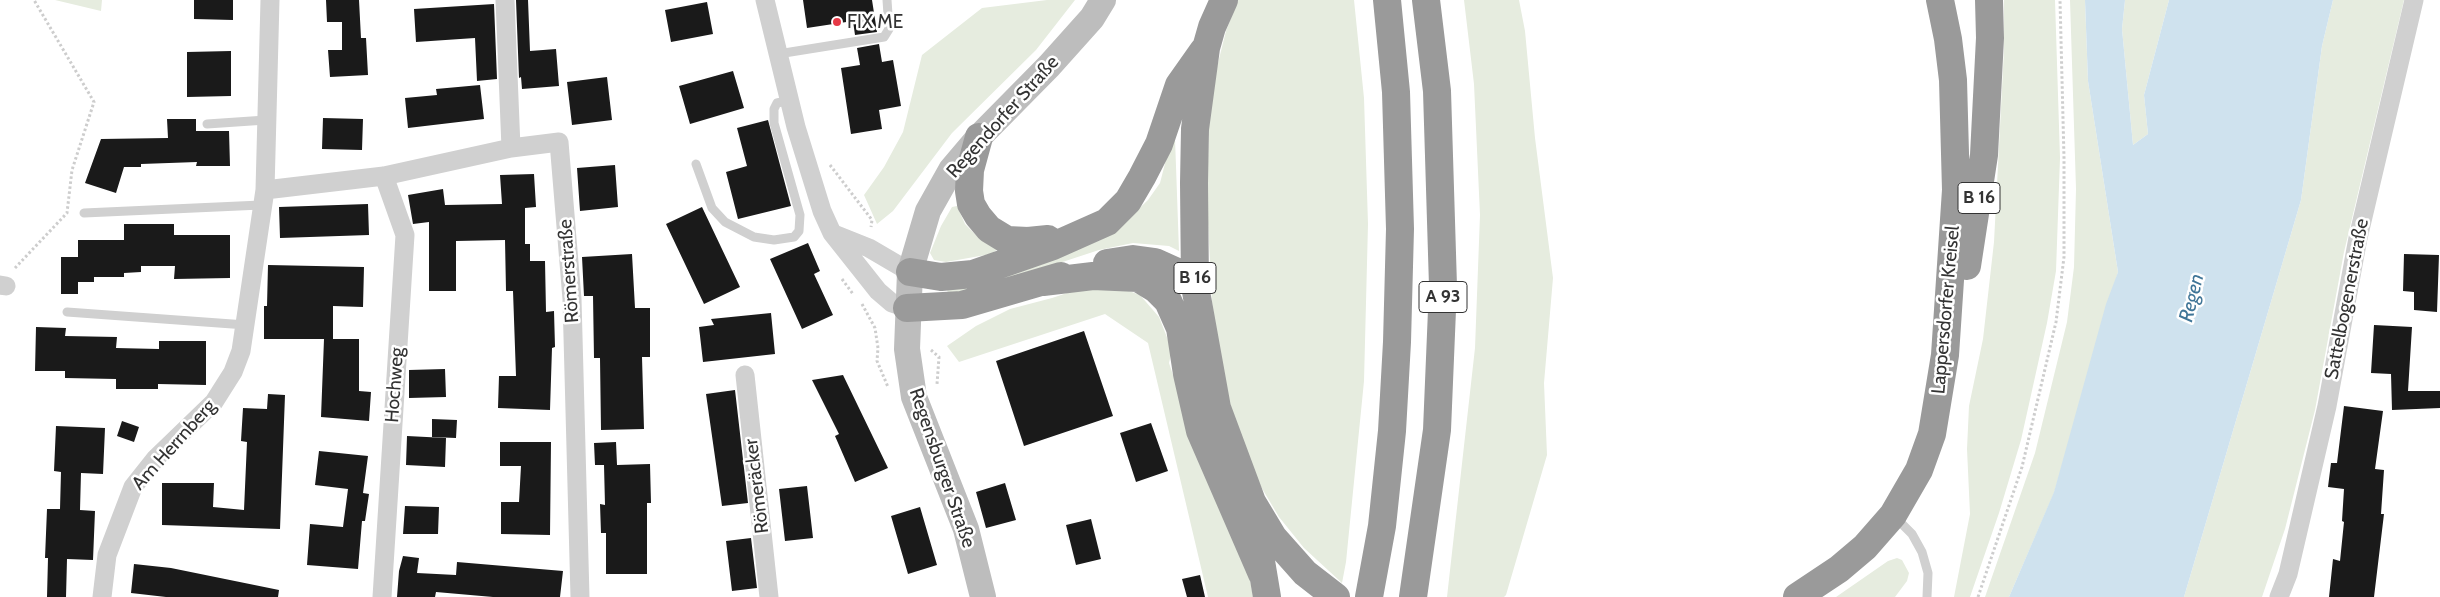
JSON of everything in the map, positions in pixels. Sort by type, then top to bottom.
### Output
[{"type":"highway","name":"B 16","points":[[1224,0],[1212,27],[1206,48],[1195,129],[1195,286],[1217,408],[1252,502],[1273,537],[1305,572],[1336,597]]},
{"type":"highway","name":"A 93","points":[[1371,586],[1382,526],[1392,431],[1400,229],[1396,92],[1388,0]]},
{"type":"highway","name":"A 93","points":[[1414,595],[1437,430],[1443,286],[1437,91],[1426,0]]},
{"type":"highway","name":"Lappersdorfer Kreisel","points":[[1797,597],[1839,569],[1864,547],[1893,515],[1919,470],[1932,434],[1946,355],[1956,190],[1955,119],[1948,39],[1940,0]]},
{"type":"highway","name":"B 16","points":[[1946,355],[1967,266],[1980,192],[1984,155],[1990,38],[1989,0]]},
{"type":"highway","name":"B 16","points":[[910,272],[941,277],[973,274],[1084,233],[1106,222],[1128,201],[1159,144],[1180,85],[1206,48]]},
{"type":"highway","name":"B 16","points":[[979,137],[970,170],[969,191],[971,204],[989,229],[1007,240],[1028,241],[1084,233]]},
{"type":"highway","name":"B 16","points":[[907,308],[940,308],[962,305],[1104,263],[1133,259],[1154,262],[1175,271],[1195,286]]},
{"type":"highway","points":[[1043,282],[1093,276],[1138,278],[1156,289],[1168,301],[1180,328],[1200,431],[1265,585]]},
{"type":"highway","points":[[1252,502],[1265,585]]},
{"type":"street","name":"Am Herrnberg","points":[[102,597],[107,555],[133,487],[156,458],[214,402],[233,372],[241,351],[263,198],[270,0]]},
{"type":"street","points":[[263,198],[384,176],[511,148],[505,0]]},
{"type":"street","points":[[765,0],[796,127],[822,212],[832,233],[878,292],[892,303],[907,308]]},
{"type":"street","name":"Regendorfer Straße","points":[[910,272],[928,211],[951,170],[979,137],[1049,66],[1092,18],[1103,0]]},
{"type":"street","name":"Sattelbogenerstraße","points":[[2279,597],[2288,574],[2327,406],[2358,238],[2414,0]]},
{"type":"street","name":"Römerstraße","points":[[511,148],[559,142],[572,299],[580,597]]},
{"type":"street","name":"Hochweg","points":[[382,597],[405,236],[384,176]]},
{"type":"street","points":[[832,233],[869,248],[910,272]]},
{"type":"street","name":"Regensburger Straße","points":[[910,272],[907,308],[907,349],[914,397],[966,529],[983,597]]},
{"type":"street","name":"Römeräcker","points":[[745,375],[769,597]]},
{"type":"lane","points":[[778,54],[884,37],[889,28],[887,0]]},
{"type":"lane","points":[[696,164],[712,208],[725,222],[754,237],[774,240],[794,237],[799,231],[800,215],[774,123],[774,109],[777,103],[790,100]]},
{"type":"lane","points":[[207,124],[266,120]]},
{"type":"lane","points":[[84,213],[263,198]]},
{"type":"lane","points":[[67,312],[246,325]]},
{"type":"lane","points":[[1893,515],[1912,534],[1922,552],[1928,573],[1927,597]]},
{"type":"path","points":[[7,280],[67,213],[72,170],[94,102],[34,0]]},
{"type":"path","points":[[1978,597],[2022,467],[2056,322],[2064,257],[2064,158],[2060,0]]},
{"type":"path","points":[[825,159],[872,220]]},
{"type":"path","points":[[863,305],[875,328],[878,348]]},
{"type":"shaded area","points":[[55,0],[102,0],[101,11]]},
{"type":"shaded area","points":[[1047,0],[1075,0],[1036,50],[952,133],[893,211],[877,224],[864,195],[884,167],[903,132],[922,55],[982,8]]},
{"type":"shaded area","points":[[1238,0],[1354,0],[1364,98],[1368,224],[1364,381],[1346,562],[1342,583],[1304,548],[1279,517],[1257,480],[1238,433],[1222,376],[1212,302],[1207,203],[1209,120],[1214,79],[1226,31]]},
{"type":"shaded area","points":[[1464,0],[1519,0],[1525,31],[1535,138],[1553,278],[1544,383],[1547,455],[1504,597],[1447,597],[1475,348],[1480,215],[1474,84]]},
{"type":"shaded area","points":[[2004,0],[2055,0],[2060,158],[2056,271],[2047,323],[2021,440],[1999,513],[1970,597],[1954,597],[1970,514],[1967,449],[1969,406],[1983,339],[1994,242],[2004,50]]},
{"type":"shaded area","points":[[2070,0],[2085,0],[2088,81],[2118,272],[2054,493],[2009,597],[1985,597],[2035,453],[2067,322],[2074,267],[2076,189]]},
{"type":"shaded area","points":[[2125,0],[2169,0],[2144,95],[2148,134],[2133,145],[2122,29]]},
{"type":"shaded area","points":[[2333,0],[2404,0],[2344,252],[2315,410],[2285,529],[2262,597],[2184,597],[2301,200],[2322,46]]},
{"type":"shaded area","points":[[1175,138],[1179,251],[1169,246],[1133,243],[1099,250],[974,291],[948,294],[947,289],[1063,255],[1100,240],[1123,224],[1148,200],[1160,183],[1169,148]]},
{"type":"shaded area","points":[[957,206],[965,224],[977,236],[998,249],[991,254],[946,262],[934,260],[930,253],[941,226],[952,207]]},
{"type":"shaded area","points":[[1091,285],[1118,287],[1140,295],[1159,317],[1172,350],[1169,363],[1199,453],[1249,574],[1253,597],[1208,597],[1148,343],[1105,314],[959,362],[947,346],[976,326],[1010,309]]},
{"type":"shaded area","points":[[1897,558],[1902,560],[1909,573],[1907,581],[1895,597],[1836,597],[1888,561]]},
{"type":"water","name":"Regen","points":[[2085,0],[2125,0],[2122,29],[2133,145],[2148,134],[2144,95],[2169,0],[2333,0],[2322,46],[2301,200],[2184,597],[2009,597],[2054,492],[2106,304],[2118,272],[2088,81]]},
{"type":"building","points":[[194,0],[233,0],[233,20],[194,19]]},
{"type":"building","points":[[326,0],[359,0],[361,38],[366,38],[368,75],[330,77],[328,50],[342,50],[342,22],[327,22]]},
{"type":"building","points":[[516,0],[528,0],[530,51],[556,49],[559,86],[522,89],[521,77],[519,78]]},
{"type":"building","points":[[803,0],[872,0],[877,32],[855,35],[853,21],[807,28]]},
{"type":"building","points":[[707,2],[713,34],[671,42],[665,10]]},
{"type":"building","points":[[494,4],[497,79],[477,81],[475,38],[416,42],[414,9]]},
{"type":"building","points":[[879,44],[882,62],[893,60],[901,106],[879,110],[882,129],[851,134],[841,68],[860,65],[857,48]]},
{"type":"building","points":[[231,51],[231,96],[187,97],[187,52]]},
{"type":"building","points":[[733,71],[744,108],[690,124],[679,86]]},
{"type":"building","points":[[607,77],[612,120],[572,125],[567,82]]},
{"type":"building","points":[[480,85],[484,119],[408,128],[405,98],[437,95],[436,89]]},
{"type":"building","points":[[323,118],[363,119],[362,150],[322,149]]},
{"type":"building","points":[[167,119],[196,119],[196,131],[229,131],[230,166],[196,166],[197,162],[141,164],[141,167],[124,167],[116,193],[85,183],[101,139],[168,138]]},
{"type":"building","points":[[768,120],[791,206],[738,219],[726,172],[747,166],[737,128]]},
{"type":"building","points":[[615,165],[618,207],[580,211],[577,168]]},
{"type":"building","points":[[534,174],[536,207],[525,208],[525,244],[530,244],[530,261],[545,261],[546,312],[554,311],[555,347],[552,348],[550,410],[498,408],[499,376],[516,376],[513,291],[506,291],[505,240],[456,241],[456,291],[429,291],[429,222],[413,224],[408,195],[443,189],[445,205],[502,204],[500,175]]},
{"type":"building","points":[[368,204],[369,235],[280,238],[279,207]]},
{"type":"building","points":[[702,207],[740,287],[704,304],[666,224]]},
{"type":"building","points":[[124,224],[174,224],[174,235],[230,235],[230,278],[174,279],[175,266],[141,266],[141,272],[124,273],[124,277],[94,277],[94,282],[78,282],[78,294],[61,294],[61,257],[78,257],[78,240],[124,240]]},
{"type":"building","points":[[808,243],[820,271],[814,274],[833,315],[802,329],[770,259]]},
{"type":"building","points":[[632,254],[635,308],[650,308],[650,357],[642,357],[644,429],[601,430],[600,358],[594,358],[593,296],[584,296],[582,257]]},
{"type":"building","points":[[2404,254],[2439,255],[2437,312],[2414,310],[2414,292],[2403,291]]},
{"type":"building","points":[[268,265],[364,267],[363,307],[333,306],[333,339],[359,339],[359,391],[371,392],[369,421],[321,417],[324,339],[264,339],[264,306],[267,306]]},
{"type":"building","points":[[771,313],[775,354],[703,362],[699,327],[714,325],[711,319]]},
{"type":"building","points":[[2374,325],[2412,327],[2408,391],[2440,391],[2440,408],[2392,410],[2391,374],[2371,373]]},
{"type":"building","points":[[36,327],[66,328],[65,336],[117,337],[116,348],[159,349],[159,341],[206,341],[206,385],[158,384],[158,389],[116,389],[116,379],[65,378],[65,371],[35,371]]},
{"type":"building","points":[[1084,331],[1113,416],[1024,446],[996,361]]},
{"type":"building","points":[[445,369],[446,397],[409,398],[409,370]]},
{"type":"building","points":[[843,375],[888,468],[855,482],[835,436],[839,434],[812,380]]},
{"type":"building","points":[[735,390],[748,503],[722,506],[706,394]]},
{"type":"building","points":[[268,394],[285,395],[280,529],[162,525],[162,483],[214,483],[213,507],[244,510],[247,442],[241,441],[243,408],[267,409]]},
{"type":"building","points":[[2344,406],[2383,411],[2375,469],[2384,470],[2381,514],[2384,514],[2374,597],[2329,597],[2333,559],[2340,561],[2344,522],[2342,521],[2344,489],[2328,487],[2331,463],[2337,463]]},
{"type":"building","points":[[432,419],[457,420],[456,438],[432,437]]},
{"type":"building","points":[[122,421],[139,427],[134,442],[117,436]]},
{"type":"building","points":[[1151,423],[1168,471],[1136,482],[1120,433]]},
{"type":"building","points":[[56,426],[105,428],[103,474],[81,473],[80,510],[95,511],[93,560],[67,559],[66,597],[47,597],[48,558],[45,558],[47,509],[60,509],[61,472],[54,471]]},
{"type":"building","points":[[407,436],[446,438],[445,467],[406,465]]},
{"type":"building","points":[[500,442],[551,442],[550,535],[501,534],[501,502],[519,502],[521,466],[500,466]]},
{"type":"building","points":[[616,442],[617,465],[650,464],[651,503],[647,503],[647,574],[606,574],[606,533],[601,533],[600,504],[605,505],[604,465],[595,465],[594,443]]},
{"type":"building","points":[[319,451],[368,456],[363,493],[369,494],[365,521],[362,521],[358,569],[307,565],[310,524],[343,527],[348,489],[315,485]]},
{"type":"building","points":[[1005,483],[1016,520],[986,528],[976,492]]},
{"type":"building","points":[[807,486],[813,538],[785,541],[779,489]]},
{"type":"building","points":[[405,506],[439,507],[438,534],[403,534]]},
{"type":"building","points":[[920,507],[937,565],[908,574],[891,516]]},
{"type":"building","points":[[1091,519],[1101,559],[1076,565],[1066,525]]},
{"type":"building","points":[[751,538],[757,588],[732,591],[726,541]]},
{"type":"building","points":[[403,556],[419,558],[417,573],[456,575],[457,562],[563,571],[560,597],[493,597],[436,592],[435,597],[397,597],[399,571]]},
{"type":"building","points":[[134,564],[171,568],[279,590],[278,597],[166,597],[131,593]]},
{"type":"building","points":[[1200,575],[1205,597],[1187,597],[1182,579]]},
{"type":"place","name":"FIX ME","points":[[837,22]]}]
